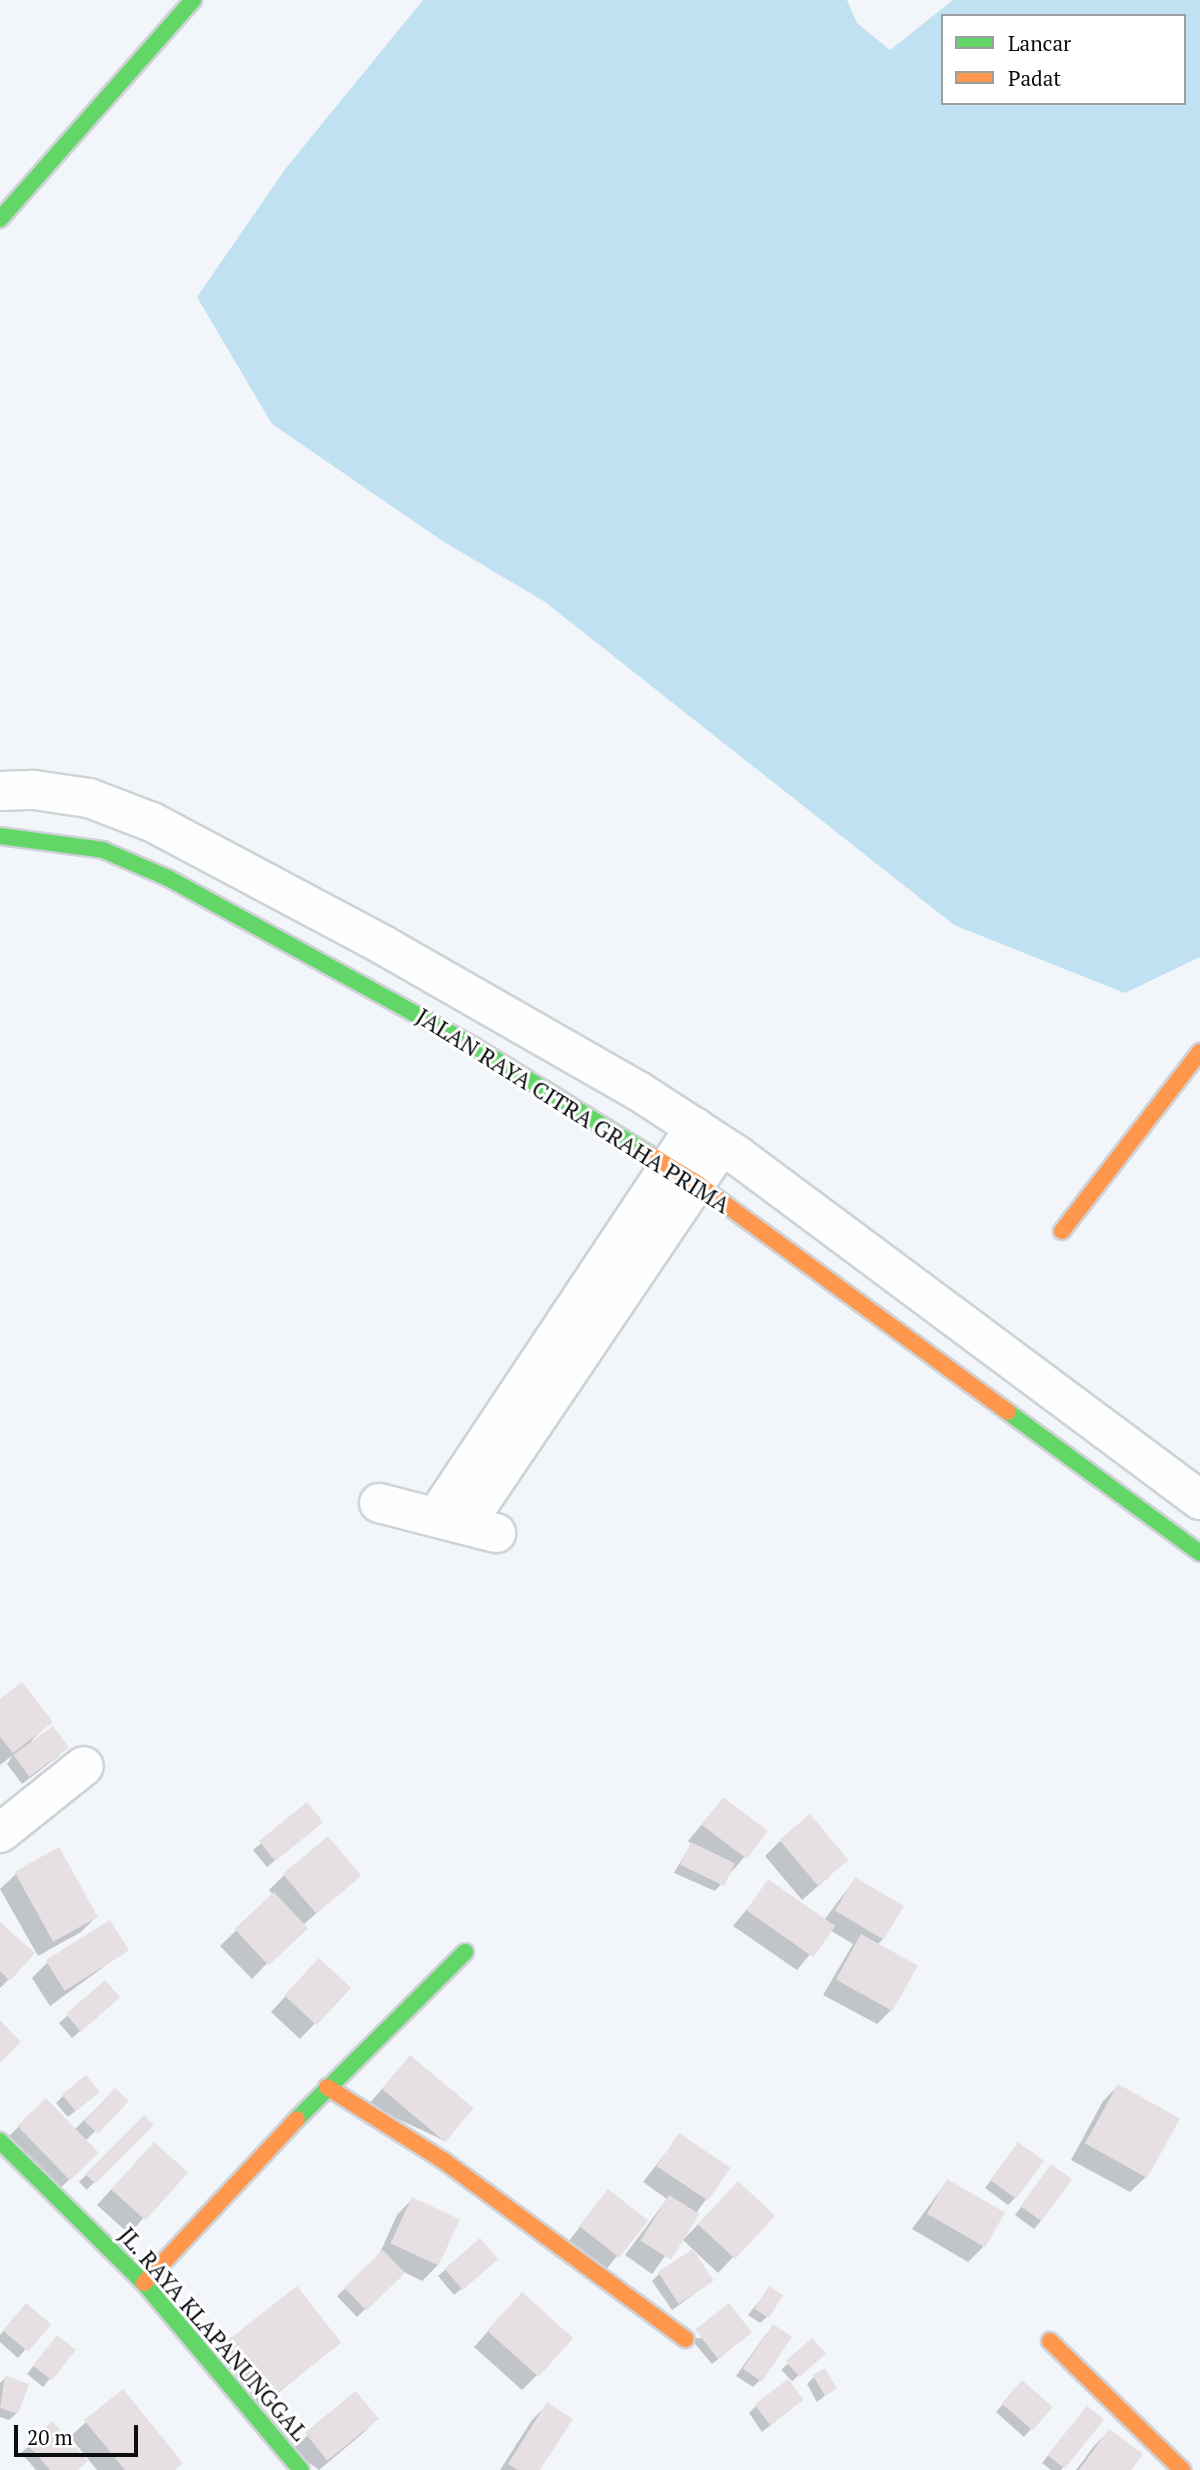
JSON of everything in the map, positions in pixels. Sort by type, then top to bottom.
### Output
[{"type":"street","points":[[0,219],[193,0]]},
{"type":"street","name":"JALAN RAYA CITRA GRAHA PRIMA","points":[[0,791],[34,790],[89,798],[152,822],[394,952],[708,1136],[1200,1500]]},
{"type":"street","name":"JALAN RAYA CITRA GRAHA PRIMA","points":[[0,836],[103,850],[168,878],[474,1046],[682,1174],[1200,1553]]},
{"type":"street","points":[[1062,1231],[1200,1052]]},
{"type":"street","points":[[379,1503],[466,1525],[708,1136]]},
{"type":"street","points":[[0,1833],[84,1766]]},
{"type":"street","points":[[144,2283],[327,2087],[465,1952]]},
{"type":"street","points":[[327,2087],[444,2161],[685,2339]]},
{"type":"street","name":"JL. RAYA KLAPANUNGGAL","points":[[0,2141],[144,2283],[301,2470]]},
{"type":"street","points":[[1050,2341],[1118,2403],[1182,2470]]},
{"type":"water","points":[[423,0],[847,0],[857,23],[890,50],[953,0],[1200,0],[1200,957],[1125,993],[954,925],[545,602],[441,540],[272,424],[197,297],[286,168]]},
{"type":"building","points":[[22,1682],[53,1722],[13,1753],[0,1737],[0,1699]]},
{"type":"building","points":[[53,1726],[69,1748],[29,1777],[13,1755]]},
{"type":"building","points":[[723,1797],[768,1831],[747,1859],[702,1825]]},
{"type":"building","points":[[307,1802],[323,1822],[275,1861],[259,1841]]},
{"type":"building","points":[[810,1814],[849,1860],[818,1886],[779,1840]]},
{"type":"building","points":[[328,1836],[361,1876],[316,1914],[283,1874]]},
{"type":"building","points":[[691,1842],[735,1863],[724,1886],[680,1864]]},
{"type":"building","points":[[59,1847],[98,1917],[53,1942],[14,1872]]},
{"type":"building","points":[[855,1877],[904,1906],[884,1940],[835,1910]]},
{"type":"building","points":[[768,1879],[835,1926],[813,1957],[746,1910]]},
{"type":"building","points":[[274,1892],[308,1929],[269,1965],[235,1929]]},
{"type":"building","points":[[110,1920],[129,1951],[65,1991],[46,1960]]},
{"type":"building","points":[[0,1922],[35,1953],[10,1981],[0,1971]]},
{"type":"building","points":[[861,1934],[918,1966],[893,2011],[836,1979]]},
{"type":"building","points":[[319,1958],[351,1988],[316,2025],[284,1995]]},
{"type":"building","points":[[105,1980],[120,1997],[81,2031],[66,2014]]},
{"type":"building","points":[[0,2020],[21,2042],[0,2063]]},
{"type":"building","points":[[410,2055],[474,2108],[445,2142],[382,2089]]},
{"type":"building","points":[[86,2075],[100,2092],[76,2112],[62,2095]]},
{"type":"building","points":[[1118,2084],[1180,2118],[1147,2178],[1085,2143]]},
{"type":"building","points":[[115,2088],[129,2101],[98,2134],[84,2121]]},
{"type":"building","points":[[46,2098],[99,2153],[70,2180],[17,2126]]},
{"type":"building","points":[[144,2115],[154,2125],[95,2184],[85,2174]]},
{"type":"building","points":[[679,2133],[730,2168],[708,2201],[657,2166]]},
{"type":"building","points":[[154,2142],[188,2173],[145,2220],[111,2190]]},
{"type":"building","points":[[1018,2142],[1044,2161],[1016,2199],[990,2180]]},
{"type":"building","points":[[1051,2164],[1072,2179],[1041,2221],[1020,2206]]},
{"type":"building","points":[[947,2179],[1005,2212],[985,2247],[927,2214]]},
{"type":"building","points":[[738,2181],[775,2216],[735,2259],[698,2224]]},
{"type":"building","points":[[608,2189],[648,2220],[619,2257],[579,2226]]},
{"type":"building","points":[[669,2195],[700,2214],[671,2260],[640,2241]]},
{"type":"building","points":[[412,2197],[460,2219],[438,2266],[390,2243]]},
{"type":"building","points":[[480,2238],[498,2259],[463,2290],[445,2269]]},
{"type":"building","points":[[693,2249],[714,2281],[678,2304],[658,2272]]},
{"type":"building","points":[[383,2250],[405,2273],[366,2311],[344,2288]]},
{"type":"building","points":[[297,2286],[341,2343],[270,2398],[226,2341]]},
{"type":"building","points":[[769,2286],[783,2295],[769,2318],[754,2309]]},
{"type":"building","points":[[522,2292],[573,2338],[538,2377],[487,2331]]},
{"type":"building","points":[[26,2303],[51,2324],[28,2352],[3,2331]]},
{"type":"building","points":[[729,2303],[752,2332],[718,2359],[695,2329]]},
{"type":"building","points":[[773,2324],[792,2337],[762,2382],[743,2369]]},
{"type":"building","points":[[57,2335],[76,2350],[52,2381],[33,2366]]},
{"type":"building","points":[[812,2338],[826,2354],[799,2377],[786,2361]]},
{"type":"building","points":[[825,2368],[837,2389],[825,2396],[813,2375]]},
{"type":"building","points":[[5,2375],[29,2384],[18,2414],[0,2408]]},
{"type":"building","points":[[788,2379],[804,2400],[770,2425],[754,2404]]},
{"type":"building","points":[[1022,2380],[1053,2407],[1033,2430],[1002,2403]]},
{"type":"building","points":[[123,2389],[183,2463],[175,2470],[125,2470],[84,2420]]},
{"type":"building","points":[[356,2391],[379,2419],[327,2461],[305,2433]]},
{"type":"building","points":[[547,2402],[573,2419],[540,2470],[518,2470],[508,2464]]},
{"type":"building","points":[[1087,2406],[1104,2420],[1064,2469],[1047,2455]]},
{"type":"building","points":[[52,2421],[88,2461],[78,2470],[50,2470],[27,2444]]},
{"type":"building","points":[[1109,2429],[1143,2454],[1131,2470],[1079,2470]]},
{"type":"traffic: fast","points":[[0,219],[193,0]]},
{"type":"traffic: fast","points":[[0,836],[103,850],[168,878],[474,1046],[649,1154]]},
{"type":"traffic: fast","points":[[1008,1412],[1200,1553]]},
{"type":"traffic: fast","points":[[297,2119],[465,1952]]},
{"type":"traffic: fast","points":[[0,2141],[144,2283],[301,2470]]},
{"type":"traffic: slow","points":[[1062,1231],[1200,1052]]},
{"type":"traffic: slow","points":[[649,1154],[695,1182],[1008,1412]]},
{"type":"traffic: slow","points":[[327,2087],[444,2161],[685,2339]]},
{"type":"traffic: slow","points":[[144,2283],[297,2119]]},
{"type":"traffic: slow","points":[[1050,2341],[1182,2470]]}]
